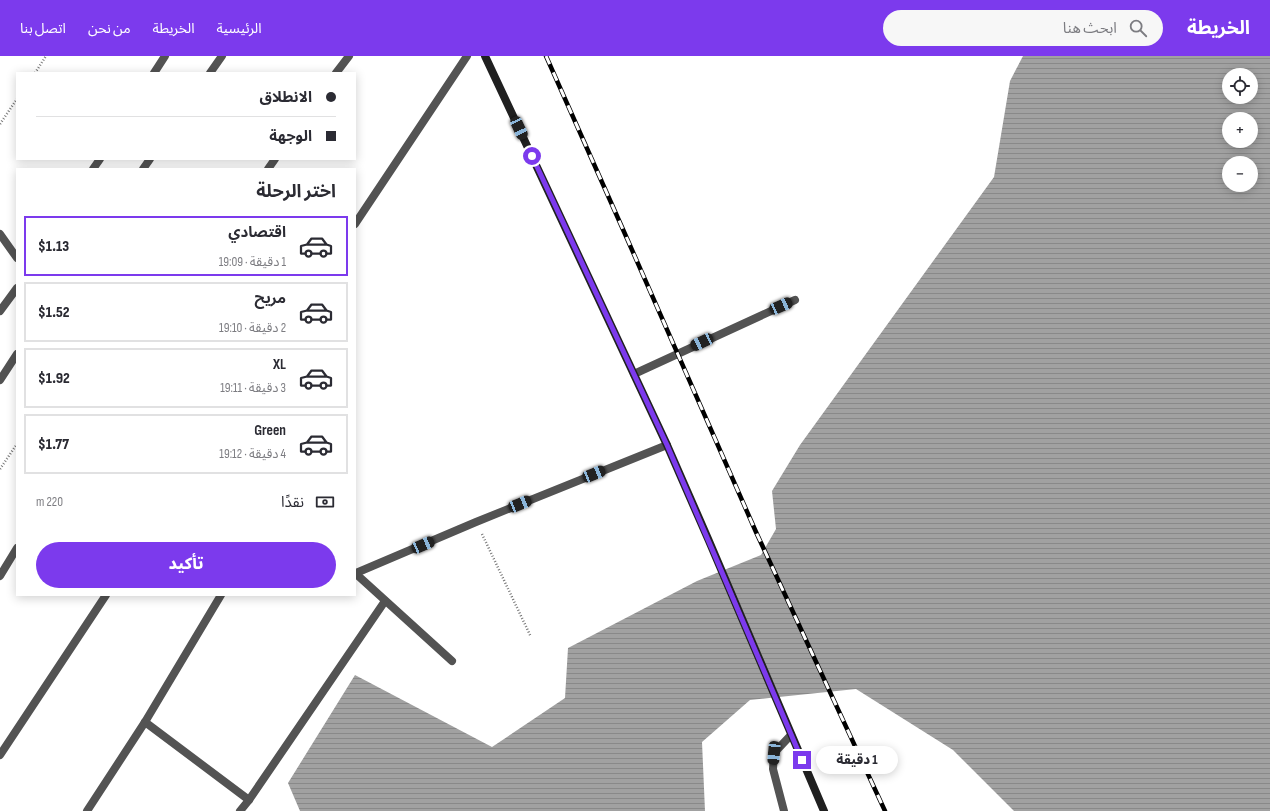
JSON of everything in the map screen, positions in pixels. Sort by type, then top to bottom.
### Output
[{"type":"main road","points":[[486,56],[667,445],[824,811]]},
{"type":"street","points":[[155,72],[165,56]]},
{"type":"street","points":[[211,72],[222,56]]},
{"type":"street","points":[[337,72],[349,56]]},
{"type":"street","points":[[356,223],[468,56]]},
{"type":"street","points":[[0,234],[16,257]]},
{"type":"street","points":[[0,311],[16,289]]},
{"type":"street","points":[[634,374],[795,300]]},
{"type":"street","points":[[0,380],[16,356]]},
{"type":"street","points":[[356,573],[476,522],[667,445]]},
{"type":"street","points":[[0,576],[16,550]]},
{"type":"street","points":[[356,574],[452,661]]},
{"type":"street","points":[[0,755],[105,596]]},
{"type":"street","points":[[87,811],[145,722],[220,596]]},
{"type":"street","points":[[240,811],[385,601]]},
{"type":"street","points":[[145,722],[249,800]]},
{"type":"street","points":[[784,811],[773,769],[774,753],[791,735]]},
{"type":"path","points":[[36,72],[46,56]]},
{"type":"path","points":[[0,124],[16,100]]},
{"type":"path","points":[[0,470],[16,446]]},
{"type":"path","points":[[476,522],[531,637]]},
{"type":"shaded area","points":[[1023,56],[1270,56],[1270,811],[1014,811],[953,750],[856,689],[750,700],[702,742],[705,811],[300,811],[288,783],[355,675],[492,747],[565,698],[568,648],[697,581],[761,555],[776,529],[772,491],[800,445],[994,177],[1010,81]]},
{"type":"railway","points":[[546,56],[756,532],[885,811]]},
{"type":"route","points":[[532,156],[667,445],[802,760]]}]
